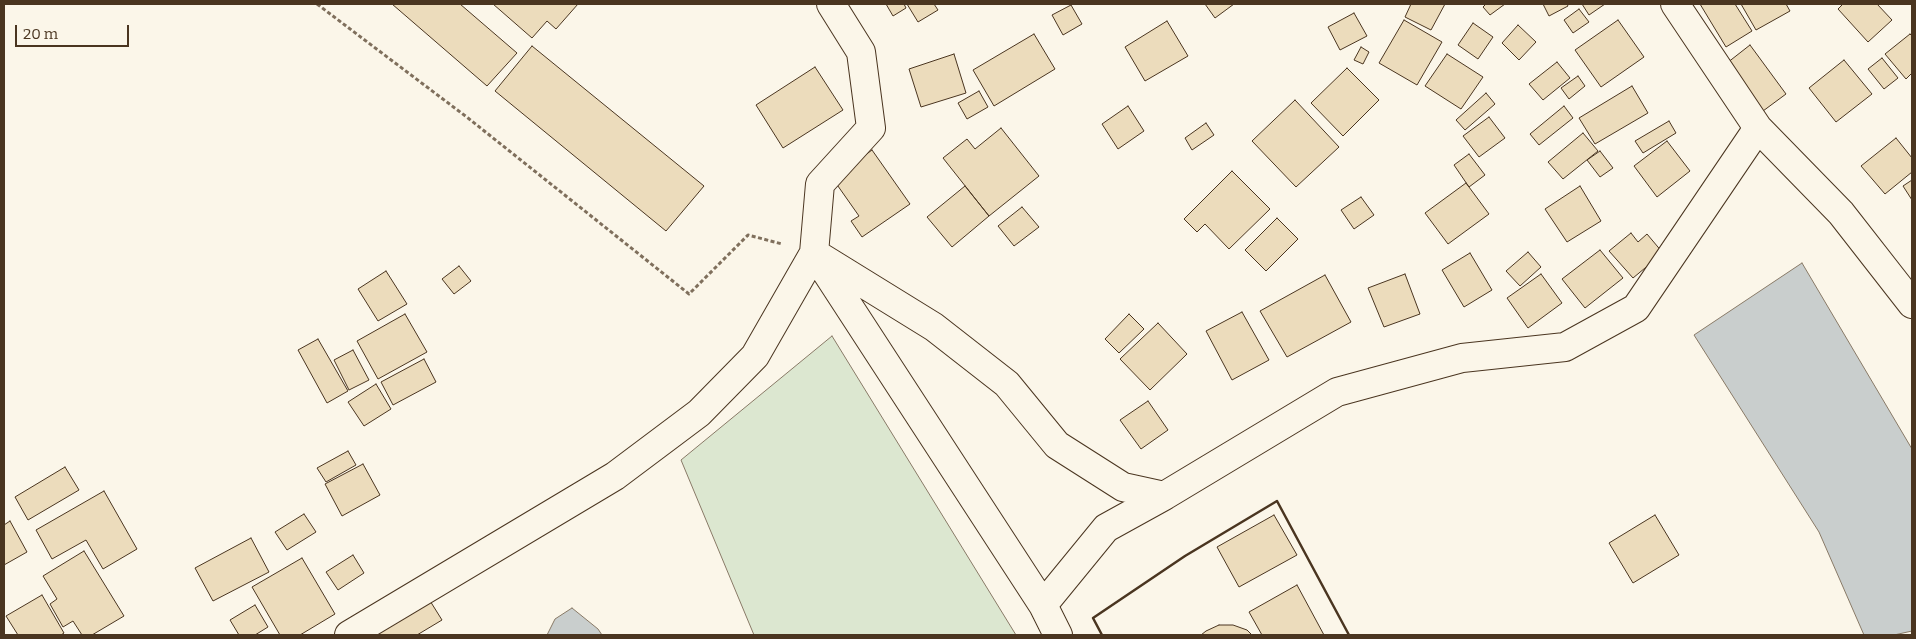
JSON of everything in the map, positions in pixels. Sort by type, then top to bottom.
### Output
[{"type":"street","points":[[349,635],[615,476],[699,413],[755,356],[814,253],[820,184],[871,128],[861,52],[831,4]]},
{"type":"street","points":[[1675,4],[1758,128],[1841,213],[1912,304]]},
{"type":"street","points":[[1043,605],[1106,528],[1164,496],[1338,392],[1462,358],[1565,347],[1636,308],[1758,128]]},
{"type":"street","points":[[814,253],[934,327],[1007,384],[1057,446],[1123,487],[1164,496]]},
{"type":"street","points":[[814,253],[1043,605],[1058,635]]},
{"type":"path","points":[[317,4],[468,118],[689,294],[748,236],[814,253]]},
{"type":"green space","points":[[832,336],[1016,635],[754,635],[681,460]]},
{"type":"shaded area","points":[[1802,263],[1912,449],[1912,631],[1894,635],[1864,635],[1819,532],[1694,335]]},
{"type":"shaded area","points":[[572,608],[598,629],[602,635],[547,635],[555,619]]},
{"type":"building","points":[[392,4],[460,4],[517,53],[487,86]]},
{"type":"building","points":[[493,4],[578,4],[556,29],[547,21],[532,38]]},
{"type":"building","points":[[886,4],[904,4],[906,8],[893,16]]},
{"type":"building","points":[[907,4],[934,4],[938,10],[918,22]]},
{"type":"building","points":[[1205,4],[1234,4],[1215,18]]},
{"type":"building","points":[[1411,4],[1445,4],[1431,30],[1405,17]]},
{"type":"building","points":[[1486,4],[1505,4],[1490,15],[1483,7]]},
{"type":"building","points":[[1543,4],[1567,4],[1568,6],[1549,16]]},
{"type":"building","points":[[1582,4],[1605,4],[1589,15]]},
{"type":"building","points":[[1700,4],[1735,4],[1752,31],[1726,47]]},
{"type":"building","points":[[1741,4],[1786,4],[1790,11],[1756,30]]},
{"type":"building","points":[[1843,4],[1877,4],[1892,20],[1868,42],[1838,9]]},
{"type":"building","points":[[1071,5],[1082,24],[1063,35],[1052,15]]},
{"type":"building","points":[[1579,9],[1589,22],[1573,33],[1564,20]]},
{"type":"building","points":[[1354,13],[1367,36],[1340,50],[1328,27]]},
{"type":"building","points":[[1404,20],[1442,42],[1417,85],[1379,63]]},
{"type":"building","points":[[1618,20],[1644,57],[1601,87],[1575,50]]},
{"type":"building","points":[[1167,21],[1188,56],[1145,81],[1125,47]]},
{"type":"building","points":[[1473,23],[1493,37],[1478,59],[1458,45]]},
{"type":"building","points":[[1518,25],[1536,42],[1519,60],[1502,43]]},
{"type":"building","points":[[1034,34],[1055,69],[994,106],[973,70]]},
{"type":"building","points":[[1910,34],[1912,36],[1912,73],[1906,79],[1885,54]]},
{"type":"building","points":[[1750,45],[1786,94],[1763,111],[1727,63]]},
{"type":"building","points":[[532,46],[704,186],[666,231],[495,91]]},
{"type":"building","points":[[1361,47],[1369,52],[1363,64],[1354,60]]},
{"type":"building","points":[[954,54],[966,93],[921,107],[909,69]]},
{"type":"building","points":[[1447,54],[1483,77],[1461,109],[1425,86]]},
{"type":"building","points":[[1882,58],[1898,78],[1884,89],[1868,69]]},
{"type":"building","points":[[1844,60],[1872,94],[1836,122],[1809,88]]},
{"type":"building","points":[[1557,62],[1570,78],[1543,100],[1529,84]]},
{"type":"building","points":[[815,67],[843,110],[783,148],[756,105]]},
{"type":"building","points":[[1347,68],[1379,100],[1343,136],[1311,103]]},
{"type":"building","points":[[1578,76],[1585,86],[1569,99],[1561,88]]},
{"type":"building","points":[[1632,86],[1648,113],[1595,144],[1579,118]]},
{"type":"building","points":[[979,91],[988,107],[967,119],[958,103]]},
{"type":"building","points":[[1486,93],[1495,104],[1465,130],[1456,120]]},
{"type":"building","points":[[1295,100],[1339,147],[1296,187],[1252,141]]},
{"type":"building","points":[[1128,106],[1144,131],[1118,149],[1102,124]]},
{"type":"building","points":[[1564,106],[1573,118],[1539,145],[1530,134]]},
{"type":"building","points":[[1489,117],[1505,138],[1479,157],[1463,136]]},
{"type":"building","points":[[1669,121],[1676,133],[1643,153],[1635,141]]},
{"type":"building","points":[[1206,123],[1214,135],[1192,150],[1185,138]]},
{"type":"building","points":[[1001,128],[1039,176],[989,216],[943,158],[967,139],[975,149]]},
{"type":"building","points":[[1583,133],[1598,151],[1563,179],[1548,162]]},
{"type":"building","points":[[1896,138],[1912,158],[1912,172],[1885,194],[1861,166]]},
{"type":"building","points":[[1667,141],[1690,171],[1657,197],[1634,166]]},
{"type":"building","points":[[872,150],[910,204],[862,237],[851,221],[859,216],[833,179]]},
{"type":"building","points":[[1600,151],[1613,168],[1600,177],[1587,160]]},
{"type":"building","points":[[1469,154],[1485,175],[1469,187],[1454,165]]},
{"type":"building","points":[[1232,171],[1270,209],[1229,249],[1205,224],[1197,232],[1184,219]]},
{"type":"building","points":[[1912,180],[1912,200],[1903,186]]},
{"type":"building","points":[[1466,183],[1489,214],[1448,244],[1425,213]]},
{"type":"building","points":[[965,186],[989,216],[952,247],[927,217]]},
{"type":"building","points":[[1580,186],[1601,221],[1567,242],[1545,209]]},
{"type":"building","points":[[1361,197],[1374,215],[1354,229],[1341,210]]},
{"type":"building","points":[[1022,207],[1039,227],[1014,246],[998,226]]},
{"type":"building","points":[[1277,218],[1298,239],[1266,271],[1245,250]]},
{"type":"building","points":[[1631,233],[1638,242],[1647,234],[1663,253],[1633,278],[1609,251]]},
{"type":"building","points":[[1600,250],[1623,278],[1585,308],[1562,279]]},
{"type":"building","points":[[1528,252],[1541,267],[1520,286],[1506,271]]},
{"type":"building","points":[[1470,253],[1492,290],[1464,307],[1442,270]]},
{"type":"building","points":[[459,266],[471,281],[454,294],[442,279]]},
{"type":"building","points":[[386,271],[407,304],[378,321],[358,289]]},
{"type":"building","points":[[1405,274],[1420,314],[1384,327],[1368,288]]},
{"type":"building","points":[[1541,274],[1562,303],[1528,328],[1507,298]]},
{"type":"building","points":[[1325,275],[1351,322],[1287,357],[1260,311]]},
{"type":"building","points":[[1242,312],[1269,360],[1232,380],[1206,331]]},
{"type":"building","points":[[405,314],[427,352],[378,379],[357,341]]},
{"type":"building","points":[[1129,314],[1144,329],[1119,353],[1105,339]]},
{"type":"building","points":[[1158,323],[1187,354],[1150,390],[1120,359]]},
{"type":"building","points":[[318,339],[348,391],[327,403],[298,350]]},
{"type":"building","points":[[353,350],[369,380],[349,390],[334,360]]},
{"type":"building","points":[[424,359],[436,382],[393,405],[381,382]]},
{"type":"building","points":[[376,384],[391,409],[364,426],[348,402]]},
{"type":"building","points":[[1148,401],[1168,430],[1141,449],[1120,420]]},
{"type":"building","points":[[348,451],[356,465],[326,482],[317,468]]},
{"type":"building","points":[[363,464],[380,495],[342,516],[325,484]]},
{"type":"building","points":[[65,467],[79,490],[28,520],[15,497]]},
{"type":"building","points":[[104,491],[137,549],[103,569],[86,540],[52,559],[36,530]]},
{"type":"building","points":[[304,514],[316,532],[287,550],[275,532]]},
{"type":"building","points":[[1274,515],[1297,555],[1239,587],[1217,547]]},
{"type":"building","points":[[1655,515],[1679,555],[1633,583],[1609,543]]},
{"type":"building","points":[[10,521],[27,552],[4,565],[4,525]]},
{"type":"building","points":[[251,538],[269,572],[213,601],[195,568]]},
{"type":"building","points":[[84,551],[124,616],[92,635],[82,635],[73,621],[63,627],[50,604],[57,599],[43,576]]},
{"type":"building","points":[[353,555],[364,573],[338,590],[326,572]]},
{"type":"building","points":[[302,558],[335,614],[300,635],[280,635],[252,587]]},
{"type":"building","points":[[1297,585],[1324,635],[1262,635],[1249,612]]},
{"type":"building","points":[[42,595],[64,633],[61,635],[18,635],[6,616]]},
{"type":"building","points":[[427,596],[442,620],[417,635],[373,635]]},
{"type":"building","points":[[255,605],[268,627],[255,635],[239,635],[230,620]]},
{"type":"building","points":[[1219,625],[1233,625],[1247,630],[1252,635],[1201,635]]},
{"type":"wall","points":[[1102,635],[1093,618],[1185,556],[1277,501],[1349,635]]}]
